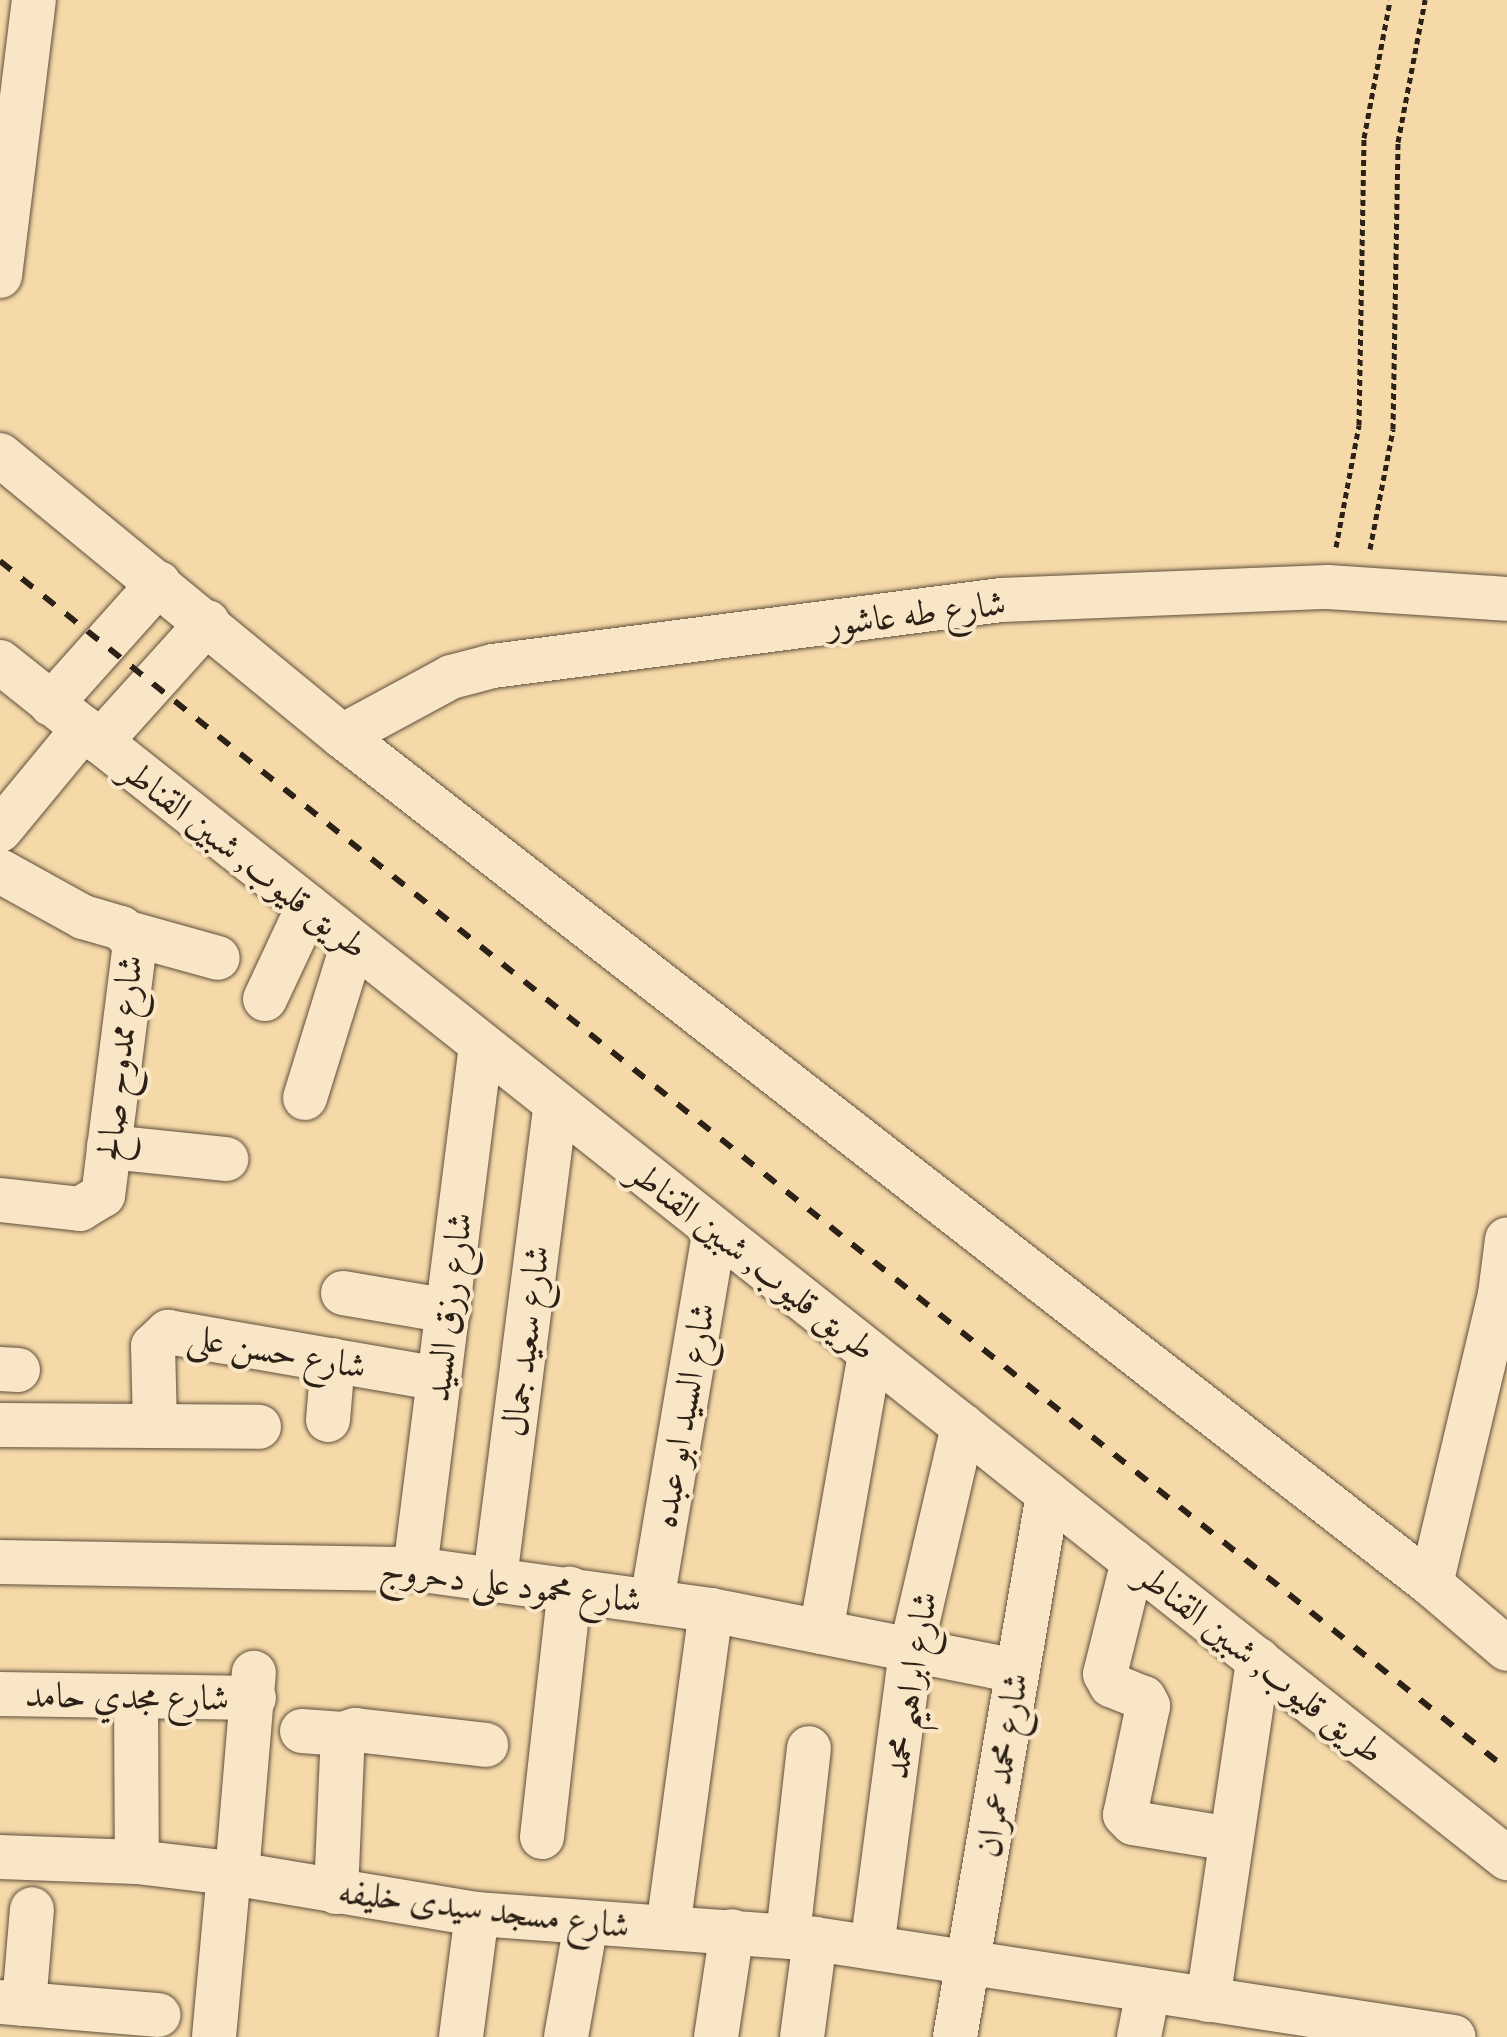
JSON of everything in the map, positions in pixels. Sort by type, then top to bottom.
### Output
[{"type":"street","points":[[0,276],[34,0]]},
{"type":"street","points":[[0,455],[208,622],[342,736],[1431,1584],[1507,1649]]},
{"type":"street","points":[[0,830],[78,725],[159,583]]},
{"type":"street","name":"شارع طه عاشور","points":[[342,736],[451,677],[493,666],[1001,600],[1346,588],[1507,599]]},
{"type":"street","points":[[78,725],[208,622]]},
{"type":"street","name":"طريق قليوب, شبين القناطر","points":[[0,662],[1507,1858]]},
{"type":"street","name":"شارع ممدوح صالح","points":[[0,871],[83,917],[128,933],[134,951],[108,1165]]},
{"type":"street","points":[[265,999],[308,907]]},
{"type":"street","points":[[128,933],[218,958]]},
{"type":"street","points":[[305,1098],[353,943]]},
{"type":"street","name":"شارع رزق السيد","points":[[415,1569],[481,1045]]},
{"type":"street","name":"شارع سعيد جمال","points":[[495,1578],[556,1104]]},
{"type":"street","points":[[0,1200],[80,1209],[103,1195],[108,1165],[226,1159]]},
{"type":"street","name":"شارع السيد ابو عبده","points":[[652,1601],[715,1230]]},
{"type":"street","points":[[1431,1584],[1500,1294],[1507,1239]]},
{"type":"street","points":[[343,1293],[448,1311]]},
{"type":"street","name":"شارع حسن على","points":[[155,1426],[153,1346],[161,1334],[439,1379]]},
{"type":"street","points":[[821,1632],[870,1353]]},
{"type":"street","points":[[328,1420],[333,1360]]},
{"type":"street","points":[[0,1425],[259,1427]]},
{"type":"street","name":"شارع ابراهيم محمد","points":[[872,1947],[911,1650],[963,1426]]},
{"type":"street","name":"شارع محمد عمران","points":[[955,2037],[1048,1494]]},
{"type":"street","points":[[1133,1561],[1105,1674],[1111,1685],[1144,1698],[1148,1706],[1125,1815],[1133,1823],[1231,1839]]},
{"type":"street","name":"شارع محمود على دحروج","points":[[0,1562],[415,1569],[711,1610],[1016,1671]]},
{"type":"street","points":[[542,1837],[570,1589]]},
{"type":"street","points":[[668,1928],[711,1610]]},
{"type":"street","points":[[1208,2000],[1258,1660]]},
{"type":"street","name":"شارع مجدي حامد","points":[[0,1694],[136,1697],[254,1686],[233,1873]]},
{"type":"street","points":[[136,1697],[137,1862]]},
{"type":"street","points":[[336,1892],[323,1732],[355,1730],[486,1745]]},
{"type":"street","points":[[802,2037],[801,1937],[809,1748]]},
{"type":"street","name":"شارع مسجد سيدى خليفه","points":[[0,1857],[137,1862],[233,1873],[477,1914],[801,1937],[968,1960],[1148,1991],[1454,2037]]},
{"type":"street","points":[[214,2037],[233,1873]]},
{"type":"street","points":[[32,1909],[12,2003],[158,2015]]},
{"type":"street","points":[[461,2037],[477,1914]]},
{"type":"street","points":[[566,2037],[586,1924]]},
{"type":"street","points":[[716,2037],[732,1931]]},
{"type":"street","points":[[1139,2037],[1148,1991]]},
{"type":"path","points":[[1346,588],[1359,425],[1364,138],[1390,0]]},
{"type":"path","points":[[1346,588],[1393,429],[1398,142],[1425,0]]},
{"type":"railway","points":[[0,561],[1507,1769]]}]
